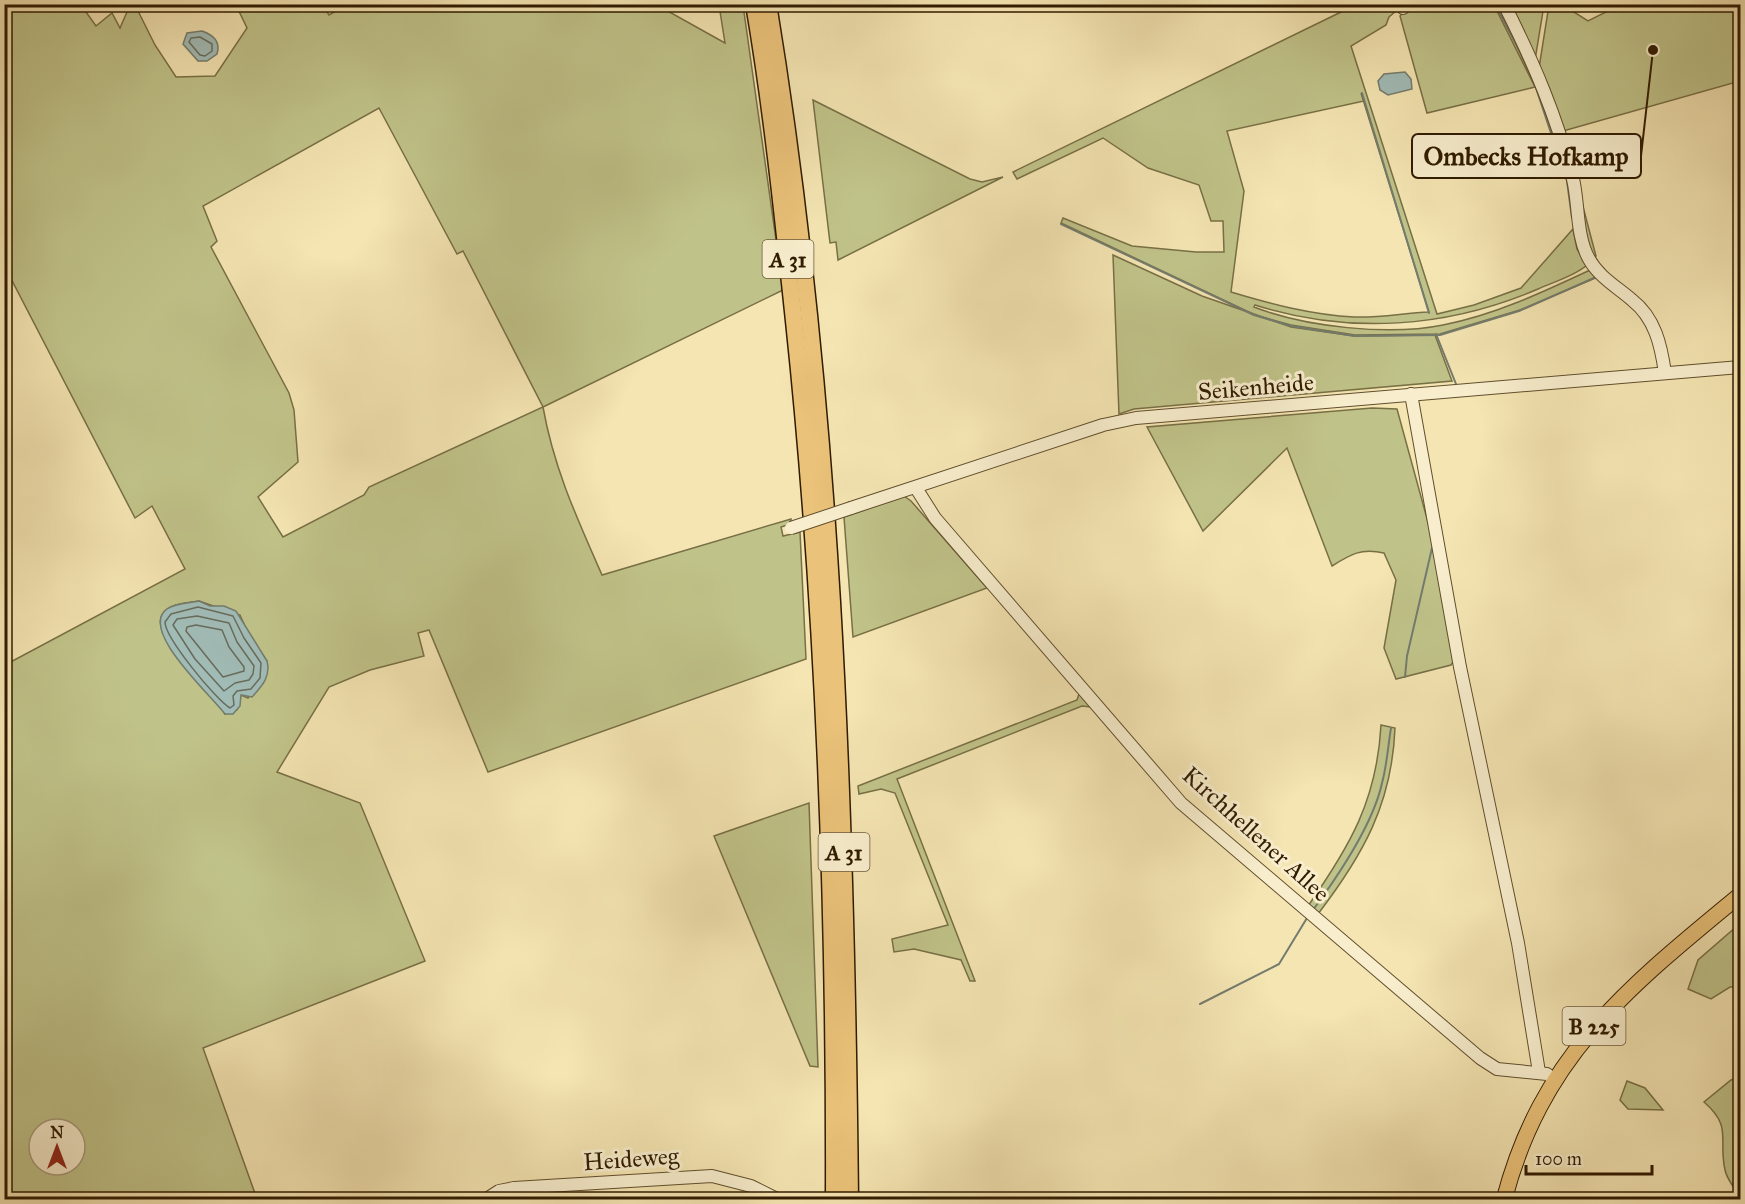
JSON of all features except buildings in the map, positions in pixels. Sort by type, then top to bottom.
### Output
[{"type":"highway","name":"A 31","points":[[754,4],[787,255],[808,455],[821,656],[831,910],[834,1200]]},
{"type":"highway","name":"A 31","points":[[768,4],[803,251],[823,453],[837,656],[847,920],[850,1200]]},
{"type":"main road","name":"B 225","points":[[1504,1200],[1525,1137],[1555,1080],[1580,1043],[1619,998],[1740,894]]},
{"type":"street","points":[[1504,4],[1537,70],[1554,118],[1573,180],[1586,253],[1602,275],[1646,313],[1658,338],[1665,373]]},
{"type":"street","name":"Seikenheide","points":[[791,528],[1116,422],[1411,394],[1740,367]]},
{"type":"street","points":[[1411,394],[1460,667],[1518,943],[1539,1072]]},
{"type":"street","name":"Kirchhellener Allee","points":[[916,488],[935,518],[1181,802],[1480,1058],[1497,1069],[1539,1072],[1555,1080]]},
{"type":"street","name":"Heideweg","points":[[485,1200],[499,1191],[514,1188],[694,1176],[732,1180],[779,1200]]},
{"type":"green space","points":[[348,4],[657,5],[725,43],[719,5],[743,5],[783,290],[543,407],[560,472],[602,575],[791,519],[791,524],[781,527],[783,536],[800,532],[806,659],[488,772],[429,630],[418,633],[424,656],[370,670],[329,687],[277,772],[360,803],[425,961],[203,1048],[257,1199],[5,1199],[5,665],[185,569],[152,506],[135,518],[5,267],[5,5],[81,5],[96,26],[112,13],[120,28],[130,5],[135,5],[155,45],[176,77],[215,76],[247,28],[236,5],[323,5],[329,15]],"holes":[[[379,108],[457,254],[463,251],[543,407],[369,487],[364,495],[283,537],[258,497],[298,462],[294,410],[289,393],[211,247],[217,241],[203,206]],[[199,601],[240,615],[249,635],[267,661],[248,698],[241,695],[237,710],[225,714],[180,662],[162,631],[161,618],[167,609],[178,604]]]},
{"type":"green space","points":[[1341,5],[1403,5],[1389,17],[1386,25],[1351,46],[1437,314],[1474,305],[1521,288],[1573,229],[1577,249],[1584,261],[1577,242],[1569,190],[1554,134],[1527,69],[1496,5],[1502,5],[1516,33],[1551,116],[1568,173],[1587,265],[1564,278],[1504,302],[1434,319],[1398,323],[1326,321],[1291,315],[1255,305],[1254,307],[1297,320],[1347,328],[1398,330],[1421,328],[1462,321],[1499,309],[1588,271],[1594,271],[1600,276],[1520,310],[1440,334],[1355,335],[1291,325],[1255,315],[1061,223],[1063,218],[1132,246],[1196,252],[1224,252],[1223,221],[1211,221],[1199,185],[1148,168],[1103,138],[1017,179],[1013,172],[1343,11]],"holes":[[[1364,101],[1429,312],[1373,317],[1338,316],[1292,308],[1231,292],[1244,191],[1227,131]]]},
{"type":"green space","points":[[1411,5],[1494,5],[1535,87],[1427,113],[1400,16]]},
{"type":"green space","points":[[1505,5],[1544,5],[1535,60]]},
{"type":"green space","points":[[1549,5],[1563,5],[1588,21],[1620,5],[1740,5],[1740,81],[1563,131],[1596,256],[1591,258],[1539,68]]},
{"type":"green space","points":[[813,100],[970,179],[982,182],[1003,177],[838,260],[836,242],[830,243]]},
{"type":"green space","points":[[1113,255],[1202,296],[1291,327],[1354,336],[1435,335],[1452,381],[1134,409],[1119,414]]},
{"type":"green space","points":[[1372,408],[1397,409],[1429,526],[1456,658],[1451,665],[1396,679],[1384,648],[1396,580],[1384,553],[1369,551],[1356,553],[1332,566],[1287,448],[1203,531],[1147,427]]},
{"type":"green space","points":[[904,496],[911,501],[987,588],[853,637],[844,517]]},
{"type":"green space","points":[[1079,694],[1091,707],[1082,706],[897,779],[975,981],[970,981],[961,960],[914,949],[894,952],[892,939],[948,925],[895,793],[881,789],[859,794],[858,786],[1077,700]]},
{"type":"green space","points":[[1381,725],[1395,728],[1393,755],[1381,805],[1349,871],[1318,914],[1308,906],[1337,863],[1359,821],[1374,776]]},
{"type":"green space","points":[[809,803],[818,1067],[810,1066],[714,836]]},
{"type":"green space","points":[[1736,927],[1740,930],[1740,991],[1738,987],[1730,987],[1711,999],[1688,989],[1698,960]]},
{"type":"green space","points":[[1740,1077],[1740,1090],[1737,1095],[1740,1200],[1725,1170],[1722,1126],[1704,1102],[1731,1080]]},
{"type":"green space","points":[[1627,1081],[1645,1088],[1663,1110],[1628,1109],[1620,1100]]},
{"type":"water","points":[[202,31],[210,34],[218,45],[217,54],[207,61],[198,61],[183,44],[187,33]]},
{"type":"water","points":[[1405,72],[1411,79],[1412,89],[1388,95],[1380,90],[1378,81],[1384,74]]},
{"type":"water","points":[[199,601],[210,606],[224,606],[236,611],[267,661],[267,677],[262,685],[252,697],[241,695],[240,706],[233,714],[225,714],[193,678],[169,646],[162,632],[161,619],[167,609],[178,604]]},
{"type":"waterway","points":[[1495,4],[1526,63]]},
{"type":"waterway","points":[[1534,82],[1567,181],[1572,218]]},
{"type":"waterway","points":[[1362,93],[1429,313]]},
{"type":"waterway","points":[[1061,224],[1254,315],[1291,326],[1355,336],[1440,335],[1519,311],[1594,278]]},
{"type":"waterway","points":[[1576,241],[1583,261]]},
{"type":"waterway","points":[[1436,334],[1456,384]]},
{"type":"waterway","points":[[1405,677],[1407,656],[1432,548]]},
{"type":"waterway","points":[[1313,910],[1343,866],[1371,816],[1384,776],[1391,728]]},
{"type":"waterway","points":[[1200,1004],[1279,964],[1307,918]]},
{"type":"place","name":"Ombecks Hofkamp","points":[[1653,50]]}]
